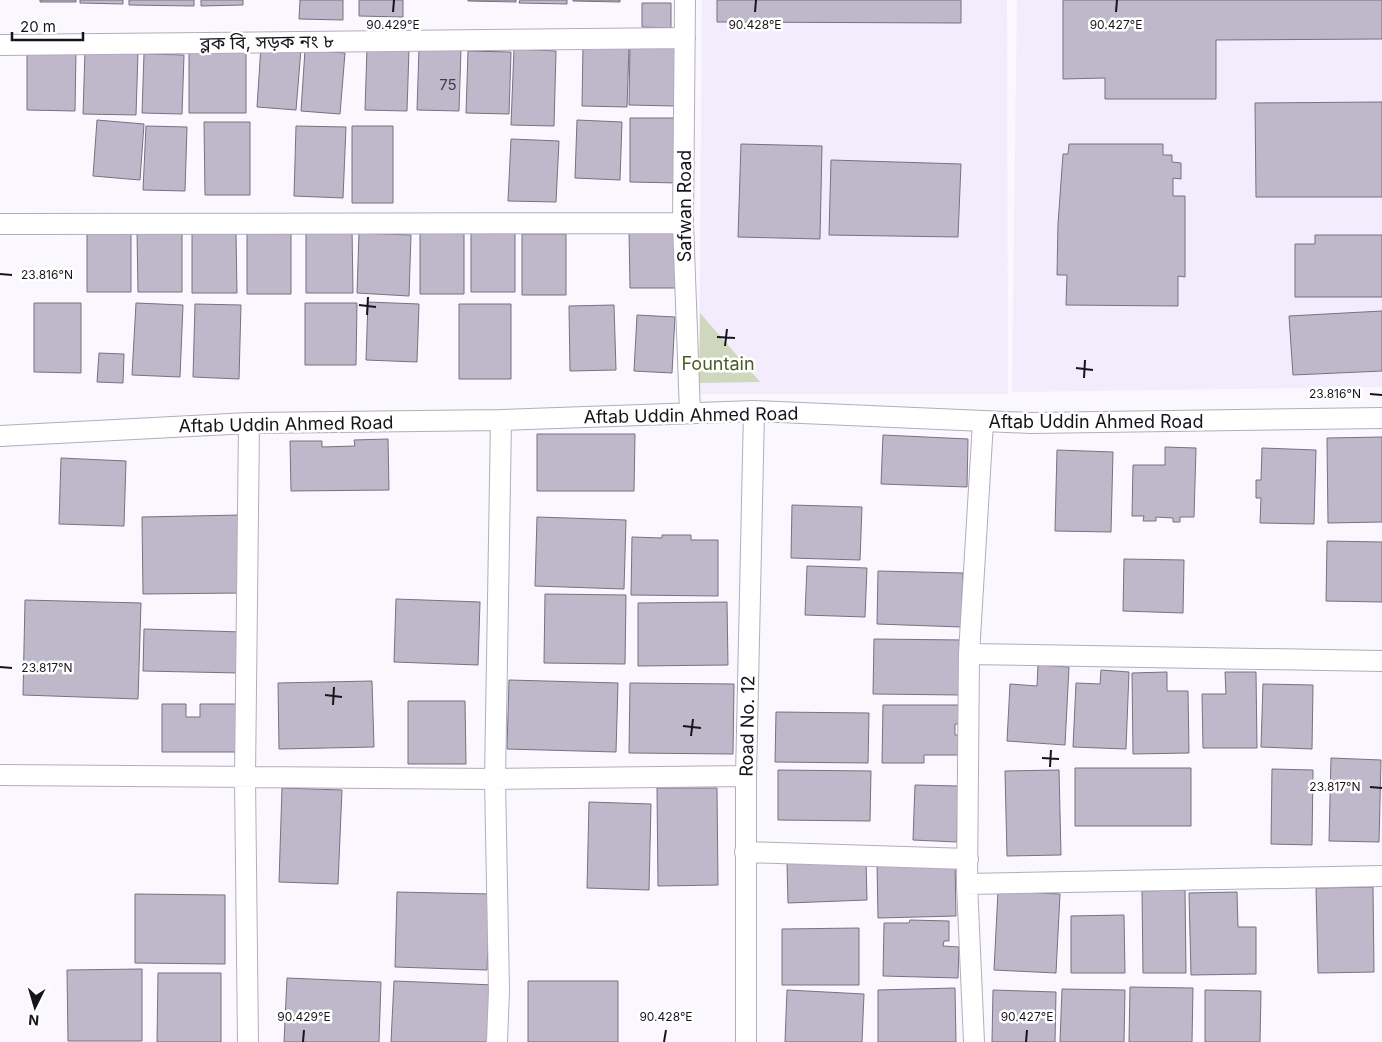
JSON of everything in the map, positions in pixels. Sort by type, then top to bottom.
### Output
[{"type":"street","name":"Safwan Road","points":[[685,0],[683,223],[690,413]]},
{"type":"street","name":"ব্লক বি, সড়ক নং ৮","points":[[0,46],[685,38]]},
{"type":"street","points":[[0,224],[683,223]]},
{"type":"street","name":"Aftab Uddin Ahmed Road","points":[[0,436],[249,423],[501,420],[754,411],[983,422],[1061,423],[1382,418]]},
{"type":"street","name":"Road No. 12","points":[[746,1042],[745,852],[754,411]]},
{"type":"street","points":[[497,1042],[499,991],[494,780],[501,420]]},
{"type":"street","points":[[974,1042],[967,884],[969,654],[983,422]]},
{"type":"street","points":[[248,1042],[245,777],[249,423]]},
{"type":"street","points":[[969,654],[1382,661]]},
{"type":"street","points":[[0,776],[494,780],[746,776]]},
{"type":"street","points":[[745,852],[968,859]]},
{"type":"street","points":[[967,884],[1382,876]]},
{"type":"shaded area","points":[[702,0],[1007,0],[1008,394],[699,394]]},
{"type":"shaded area","points":[[1017,0],[1382,0],[1382,387],[1012,392]]},
{"type":"green space","name":"Fountain","points":[[700,313],[760,382],[699,383]]},
{"type":"building","points":[[40,0],[76,0],[76,2],[40,2]]},
{"type":"building","points":[[80,0],[123,0],[123,4],[80,3]]},
{"type":"building","points":[[129,0],[194,0],[194,6],[129,5]]},
{"type":"building","points":[[201,0],[243,0],[243,5],[201,6]]},
{"type":"building","points":[[300,0],[343,0],[343,20],[299,19]]},
{"type":"building","points":[[359,0],[403,0],[403,17],[359,16]]},
{"type":"building","points":[[516,0],[516,2],[468,1]]},
{"type":"building","points":[[520,0],[567,0],[567,4],[519,3]]},
{"type":"building","points":[[620,0],[620,2],[573,1]]},
{"type":"building","points":[[717,0],[961,0],[961,23],[717,22]]},
{"type":"building","points":[[1063,0],[1382,0],[1382,39],[1216,40],[1216,99],[1105,99],[1105,78],[1063,79]]},
{"type":"building","points":[[642,3],[671,3],[671,28],[642,27]]},
{"type":"building","points":[[583,45],[629,46],[627,107],[582,106]]},
{"type":"building","points":[[630,45],[676,46],[674,106],[629,105]]},
{"type":"building","points":[[261,46],[301,49],[296,110],[257,107]]},
{"type":"building","points":[[246,48],[246,113],[189,113],[189,49]]},
{"type":"building","points":[[367,48],[409,49],[407,111],[365,110]]},
{"type":"building","points":[[419,48],[461,49],[459,111],[417,110]]},
{"type":"building","points":[[27,49],[76,50],[75,111],[27,110]]},
{"type":"building","points":[[514,49],[556,51],[554,126],[511,125]]},
{"type":"building","points":[[305,50],[345,53],[340,114],[301,111]]},
{"type":"building","points":[[85,51],[138,52],[136,115],[83,114]]},
{"type":"building","points":[[468,51],[511,52],[509,114],[466,113]]},
{"type":"building","points":[[144,54],[184,55],[182,114],[142,113]]},
{"type":"building","points":[[1382,102],[1382,197],[1256,197],[1255,103]]},
{"type":"building","points":[[630,118],[680,118],[679,183],[630,182]]},
{"type":"building","points":[[97,120],[144,124],[140,180],[93,176]]},
{"type":"building","points":[[577,120],[622,122],[620,180],[575,178]]},
{"type":"building","points":[[204,122],[250,122],[250,195],[205,195]]},
{"type":"building","points":[[146,126],[187,127],[185,191],[143,190]]},
{"type":"building","points":[[296,126],[346,127],[343,198],[294,196]]},
{"type":"building","points":[[352,126],[393,126],[393,203],[352,203]]},
{"type":"building","points":[[511,139],[559,141],[556,202],[508,201]]},
{"type":"building","points":[[741,144],[822,146],[820,239],[738,237]]},
{"type":"building","points":[[1069,144],[1163,144],[1163,155],[1172,155],[1172,162],[1181,163],[1181,179],[1173,178],[1173,196],[1185,196],[1185,277],[1178,276],[1178,306],[1066,305],[1067,275],[1057,275],[1058,224],[1063,154],[1068,154]]},
{"type":"building","points":[[831,160],[961,164],[958,237],[829,235]]},
{"type":"building","points":[[306,228],[352,228],[353,293],[306,293]]},
{"type":"building","points":[[679,228],[680,288],[630,288],[629,229]]},
{"type":"building","points":[[131,230],[131,292],[87,292],[87,231]]},
{"type":"building","points":[[137,231],[182,231],[182,292],[138,292]]},
{"type":"building","points":[[515,231],[515,292],[471,292],[471,232]]},
{"type":"building","points":[[192,232],[236,232],[237,293],[192,293]]},
{"type":"building","points":[[247,233],[291,233],[291,294],[247,294]]},
{"type":"building","points":[[359,233],[411,235],[409,296],[357,293]]},
{"type":"building","points":[[420,233],[464,233],[464,294],[420,294]]},
{"type":"building","points":[[522,234],[566,234],[566,295],[522,295]]},
{"type":"building","points":[[1315,235],[1382,235],[1382,297],[1295,297],[1295,244],[1315,244]]},
{"type":"building","points":[[368,302],[419,304],[417,362],[366,360]]},
{"type":"building","points":[[34,303],[81,303],[81,373],[34,372]]},
{"type":"building","points":[[136,303],[183,305],[180,377],[132,375]]},
{"type":"building","points":[[305,303],[357,303],[356,365],[305,365]]},
{"type":"building","points":[[195,304],[241,305],[239,379],[193,377]]},
{"type":"building","points":[[459,304],[511,304],[511,379],[459,379]]},
{"type":"building","points":[[614,305],[616,370],[570,371],[569,306]]},
{"type":"building","points":[[1382,311],[1382,371],[1293,375],[1289,316]]},
{"type":"building","points":[[637,315],[675,317],[672,373],[634,371]]},
{"type":"building","points":[[99,353],[124,354],[123,383],[97,382]]},
{"type":"building","points":[[537,434],[635,434],[634,491],[537,491]]},
{"type":"building","points":[[883,435],[968,439],[967,487],[881,484]]},
{"type":"building","points":[[1382,437],[1382,522],[1328,523],[1327,438]]},
{"type":"building","points":[[388,439],[389,490],[291,491],[290,441],[322,441],[322,447],[355,446],[354,440]]},
{"type":"building","points":[[1165,447],[1196,448],[1194,517],[1180,517],[1180,522],[1173,522],[1173,518],[1156,517],[1156,521],[1143,521],[1144,516],[1132,516],[1133,465],[1165,465]]},
{"type":"building","points":[[1262,448],[1316,450],[1314,524],[1260,523],[1261,498],[1256,498],[1256,480],[1261,480]]},
{"type":"building","points":[[1057,450],[1113,452],[1111,532],[1055,531]]},
{"type":"building","points":[[61,458],[126,461],[124,526],[59,524]]},
{"type":"building","points":[[792,505],[862,507],[860,560],[791,558]]},
{"type":"building","points":[[241,515],[242,593],[143,594],[142,517]]},
{"type":"building","points":[[537,517],[626,520],[624,589],[535,586]]},
{"type":"building","points":[[662,535],[691,535],[691,540],[718,540],[718,596],[631,595],[632,537],[662,538]]},
{"type":"building","points":[[1327,541],[1382,542],[1382,602],[1326,601]]},
{"type":"building","points":[[1124,559],[1184,560],[1183,613],[1123,611]]},
{"type":"building","points":[[807,566],[867,568],[865,617],[805,615]]},
{"type":"building","points":[[878,571],[963,573],[961,627],[877,624]]},
{"type":"building","points":[[545,594],[626,595],[625,664],[544,663]]},
{"type":"building","points":[[396,599],[480,602],[478,665],[394,662]]},
{"type":"building","points":[[25,600],[141,603],[138,699],[23,695]]},
{"type":"building","points":[[727,602],[728,665],[638,666],[638,603]]},
{"type":"building","points":[[144,629],[242,632],[240,673],[143,671]]},
{"type":"building","points":[[874,639],[962,640],[961,695],[873,694]]},
{"type":"building","points":[[1038,665],[1069,667],[1065,745],[1007,741],[1010,684],[1037,686]]},
{"type":"building","points":[[1101,670],[1129,672],[1126,749],[1073,747],[1076,683],[1100,684]]},
{"type":"building","points":[[1167,672],[1167,691],[1188,691],[1189,753],[1133,754],[1132,673]]},
{"type":"building","points":[[1225,672],[1256,672],[1257,748],[1203,748],[1202,694],[1226,694]]},
{"type":"building","points":[[509,680],[618,683],[616,752],[507,749]]},
{"type":"building","points":[[372,681],[374,747],[279,749],[278,683]]},
{"type":"building","points":[[630,683],[734,684],[733,754],[629,753]]},
{"type":"building","points":[[1263,684],[1313,685],[1312,749],[1261,747]]},
{"type":"building","points":[[408,701],[465,701],[466,764],[408,764]]},
{"type":"building","points":[[162,704],[186,704],[186,717],[200,717],[200,704],[237,704],[237,752],[162,752]]},
{"type":"building","points":[[883,705],[959,705],[959,724],[955,724],[955,735],[959,735],[958,755],[924,755],[924,763],[882,763]]},
{"type":"building","points":[[776,712],[869,713],[868,763],[775,762]]},
{"type":"building","points":[[1331,758],[1381,760],[1379,842],[1329,841]]},
{"type":"building","points":[[1075,768],[1191,768],[1191,826],[1075,826]]},
{"type":"building","points":[[1272,769],[1313,770],[1312,845],[1271,844]]},
{"type":"building","points":[[778,770],[871,771],[870,821],[778,820]]},
{"type":"building","points":[[1059,770],[1061,855],[1007,856],[1005,771]]},
{"type":"building","points":[[915,785],[958,786],[957,842],[913,840]]},
{"type":"building","points":[[282,788],[342,790],[338,884],[279,882]]},
{"type":"building","points":[[657,788],[717,788],[718,885],[658,886]]},
{"type":"building","points":[[589,802],[651,804],[649,890],[587,888]]},
{"type":"building","points":[[866,860],[867,900],[788,903],[787,862]]},
{"type":"building","points":[[955,862],[956,916],[878,918],[877,863]]},
{"type":"building","points":[[1373,887],[1374,972],[1318,973],[1316,888]]},
{"type":"building","points":[[1185,890],[1186,973],[1143,973],[1142,891]]},
{"type":"building","points":[[998,891],[1060,894],[1056,973],[994,970]]},
{"type":"building","points":[[397,892],[490,894],[487,970],[395,967]]},
{"type":"building","points":[[1237,892],[1238,927],[1256,927],[1256,974],[1191,975],[1189,893]]},
{"type":"building","points":[[135,894],[225,895],[225,964],[135,963]]},
{"type":"building","points":[[1124,915],[1125,973],[1071,973],[1071,916]]},
{"type":"building","points":[[910,920],[949,921],[949,941],[944,941],[943,946],[959,947],[958,978],[883,976],[884,923],[909,923]]},
{"type":"building","points":[[859,928],[859,985],[782,985],[782,929]]},
{"type":"building","points":[[142,969],[142,1041],[68,1041],[67,970]]},
{"type":"building","points":[[158,973],[221,973],[221,1042],[157,1042]]},
{"type":"building","points":[[287,978],[381,982],[379,1042],[284,1042]]},
{"type":"building","points":[[394,981],[494,985],[492,1042],[391,1042]]},
{"type":"building","points":[[528,981],[618,981],[618,1042],[528,1042]]},
{"type":"building","points":[[1130,987],[1193,988],[1192,1042],[1129,1042]]},
{"type":"building","points":[[955,988],[956,1042],[878,1042],[878,990]]},
{"type":"building","points":[[1062,989],[1125,990],[1124,1042],[1060,1042]]},
{"type":"building","points":[[787,990],[864,994],[862,1042],[785,1042]]},
{"type":"building","points":[[993,990],[1056,992],[1055,1042],[992,1042]]},
{"type":"building","points":[[1205,990],[1261,991],[1260,1042],[1205,1042]]}]
